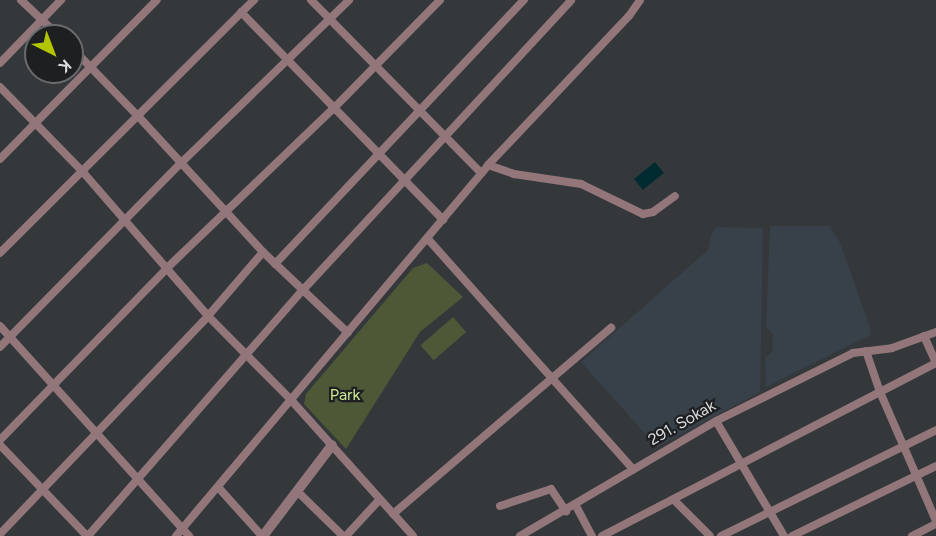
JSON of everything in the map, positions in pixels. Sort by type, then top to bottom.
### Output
[{"type":"street","points":[[21,0],[47,24]]},
{"type":"street","points":[[0,63],[61,0]]},
{"type":"street","points":[[0,159],[157,0]]},
{"type":"street","points":[[0,253],[254,0]]},
{"type":"street","points":[[311,0],[329,21],[376,64],[481,173]]},
{"type":"street","points":[[0,347],[181,163],[288,62],[349,0]]},
{"type":"street","points":[[0,440],[166,268],[334,108],[440,0]]},
{"type":"street","points":[[0,445],[87,536],[247,357],[302,291],[571,0]]},
{"type":"street","points":[[176,536],[292,401],[481,173],[629,16],[640,0]]},
{"type":"street","points":[[275,264],[522,1]]},
{"type":"street","points":[[241,12],[443,220]]},
{"type":"street","points":[[84,60],[263,252],[348,333]]},
{"type":"street","points":[[0,87],[82,171],[208,316],[292,401],[413,536]]},
{"type":"street","points":[[488,165],[514,174],[581,184],[643,214],[653,212],[675,196]]},
{"type":"street","points":[[428,238],[633,469]]},
{"type":"street","points":[[0,534],[208,316],[263,252]]},
{"type":"street","points":[[0,326],[54,383],[189,536]]},
{"type":"street","points":[[393,514],[611,328]]},
{"type":"street","name":"291. Sokak","points":[[520,536],[576,506],[633,469],[716,421],[853,353],[892,348],[936,332]]},
{"type":"street","points":[[602,536],[675,501],[741,464],[936,363],[924,336]]},
{"type":"street","points":[[866,351],[880,392],[936,522],[912,536]]},
{"type":"street","points":[[716,421],[784,536]]},
{"type":"street","points":[[722,536],[936,430]]},
{"type":"street","points":[[218,487],[263,536],[332,445]]},
{"type":"street","points":[[792,536],[936,466]]},
{"type":"street","points":[[500,506],[551,489],[566,511]]},
{"type":"street","points":[[297,491],[345,536],[380,499]]},
{"type":"street","points":[[675,501],[710,536]]},
{"type":"street","points":[[576,506],[592,536]]},
{"type":"shaded area","points":[[770,226],[830,226],[840,243],[871,330],[870,335],[766,387],[765,358],[772,352],[773,334],[766,328]]},
{"type":"shaded area","points":[[717,227],[763,228],[760,392],[657,447],[581,362],[708,250],[712,232]]},
{"type":"green space","name":"Park","points":[[427,263],[463,297],[420,332],[346,449],[304,404],[306,394],[413,268]]},
{"type":"green space","points":[[453,317],[466,332],[434,360],[421,345]]},
{"type":"water","points":[[655,162],[664,173],[643,190],[634,179]]}]
